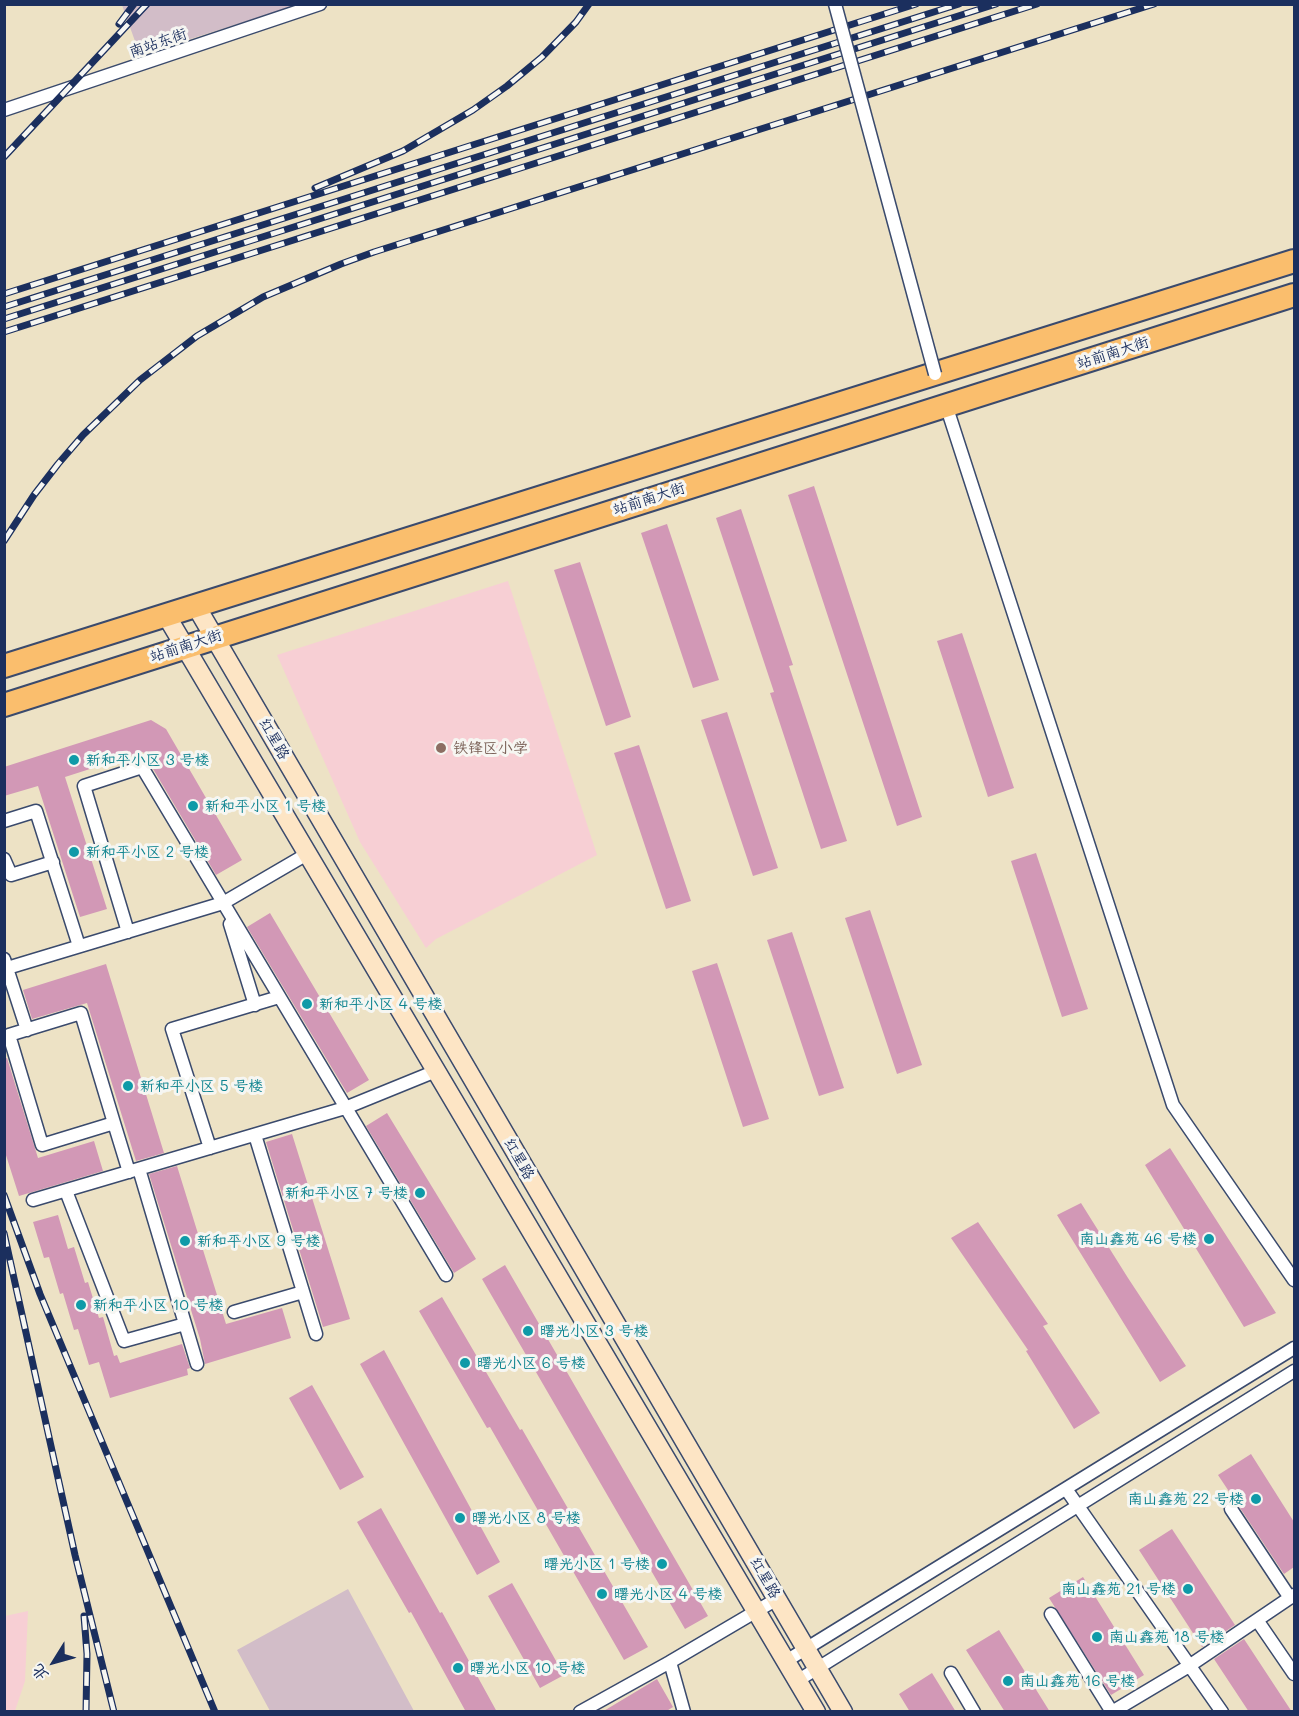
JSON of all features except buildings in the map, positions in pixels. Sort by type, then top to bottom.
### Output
[{"type":"highway","points":[[4,666],[1294,261]]},
{"type":"highway","name":"站前南大街","points":[[4,705],[1294,295]]},
{"type":"street","name":"南站东街","points":[[4,110],[320,4]]},
{"type":"street","points":[[835,4],[935,374]]},
{"type":"street","points":[[946,405],[1173,1106],[1294,1280]]},
{"type":"street","name":"红星路","points":[[196,606],[843,1712]]},
{"type":"street","name":"红星路","points":[[166,615],[816,1712]]},
{"type":"street","points":[[128,932],[84,786],[142,767],[446,1275]]},
{"type":"street","points":[[4,822],[36,812],[79,946]]},
{"type":"street","points":[[27,1030],[6,965],[224,903],[307,854]]},
{"type":"street","points":[[4,859],[10,875],[53,862]]},
{"type":"street","points":[[224,903],[255,1005]]},
{"type":"street","points":[[210,1148],[172,1029],[279,997]]},
{"type":"street","points":[[114,1123],[42,1145],[9,1035],[81,1013],[114,1123],[134,1170],[197,1364]]},
{"type":"street","points":[[33,1200],[345,1108],[436,1071]]},
{"type":"street","points":[[255,1135],[316,1334]]},
{"type":"street","points":[[66,1191],[124,1341],[185,1324]]},
{"type":"street","points":[[234,1312],[303,1292]]},
{"type":"street","points":[[786,1661],[1294,1348]]},
{"type":"street","points":[[797,1681],[1294,1371]]},
{"type":"street","points":[[1066,1489],[1222,1712]]},
{"type":"street","points":[[1051,1614],[1112,1712],[1189,1666],[1292,1596],[1232,1509]]},
{"type":"street","points":[[580,1712],[777,1599]]},
{"type":"street","points":[[1257,1620],[1294,1674]]},
{"type":"street","points":[[670,1662],[684,1712]]},
{"type":"street","points":[[951,1673],[974,1712]]},
{"type":"shaded area","points":[[122,4],[297,5],[140,55]]},
{"type":"shaded area","name":"铁锋区小学","points":[[508,581],[597,855],[436,939],[426,948],[360,842],[277,655]]},
{"type":"shaded area","points":[[348,1589],[414,1711],[270,1711],[237,1650]]},
{"type":"shaded area","points":[[28,1611],[25,1681],[15,1711],[5,1711],[5,1616]]},
{"type":"railway","points":[[119,24],[134,4]]},
{"type":"railway","points":[[4,157],[147,4]]},
{"type":"railway","points":[[315,188],[403,151],[473,110],[542,57],[576,22],[589,4]]},
{"type":"railway","points":[[4,294],[916,4]]},
{"type":"railway","points":[[4,307],[959,4]]},
{"type":"railway","points":[[4,319],[996,4]]},
{"type":"railway","points":[[4,332],[1037,4]]},
{"type":"railway","points":[[4,541],[34,495],[58,464],[83,435],[140,380],[197,336],[263,297],[374,252],[1154,4]]},
{"type":"railway","points":[[4,1195],[40,1294],[215,1712]]},
{"type":"railway","points":[[4,1233],[75,1555],[114,1712]]},
{"type":"railway","points":[[84,1616],[87,1654],[86,1712]]},
{"type":"place","name":"铁锋区小学","points":[[441,748]]},
{"type":"place","name":"新和平小区 3 号楼","points":[[74,760]]},
{"type":"place","name":"新和平小区 1 号楼","points":[[193,806]]},
{"type":"place","name":"新和平小区 2 号楼","points":[[74,852]]},
{"type":"place","name":"新和平小区 4 号楼","points":[[307,1004]]},
{"type":"place","name":"新和平小区 5 号楼","points":[[128,1086]]},
{"type":"place","name":"新和平小区 7 号楼","points":[[420,1193]]},
{"type":"place","name":"南山鑫苑 46 号楼","points":[[1209,1239]]},
{"type":"place","name":"新和平小区 9 号楼","points":[[185,1241]]},
{"type":"place","name":"新和平小区 10 号楼","points":[[81,1305]]},
{"type":"place","name":"曙光小区 3 号楼","points":[[528,1331]]},
{"type":"place","name":"曙光小区 6 号楼","points":[[465,1363]]},
{"type":"place","name":"南山鑫苑 22 号楼","points":[[1256,1499]]},
{"type":"place","name":"曙光小区 8 号楼","points":[[460,1518]]},
{"type":"place","name":"曙光小区 1 号楼","points":[[662,1564]]},
{"type":"place","name":"南山鑫苑 21 号楼","points":[[1188,1589]]},
{"type":"place","name":"曙光小区 4 号楼","points":[[602,1594]]},
{"type":"place","name":"南山鑫苑 18 号楼","points":[[1097,1637]]},
{"type":"place","name":"曙光小区 10 号楼","points":[[458,1668]]},
{"type":"place","name":"南山鑫苑 16 号楼","points":[[1008,1681]]}]
